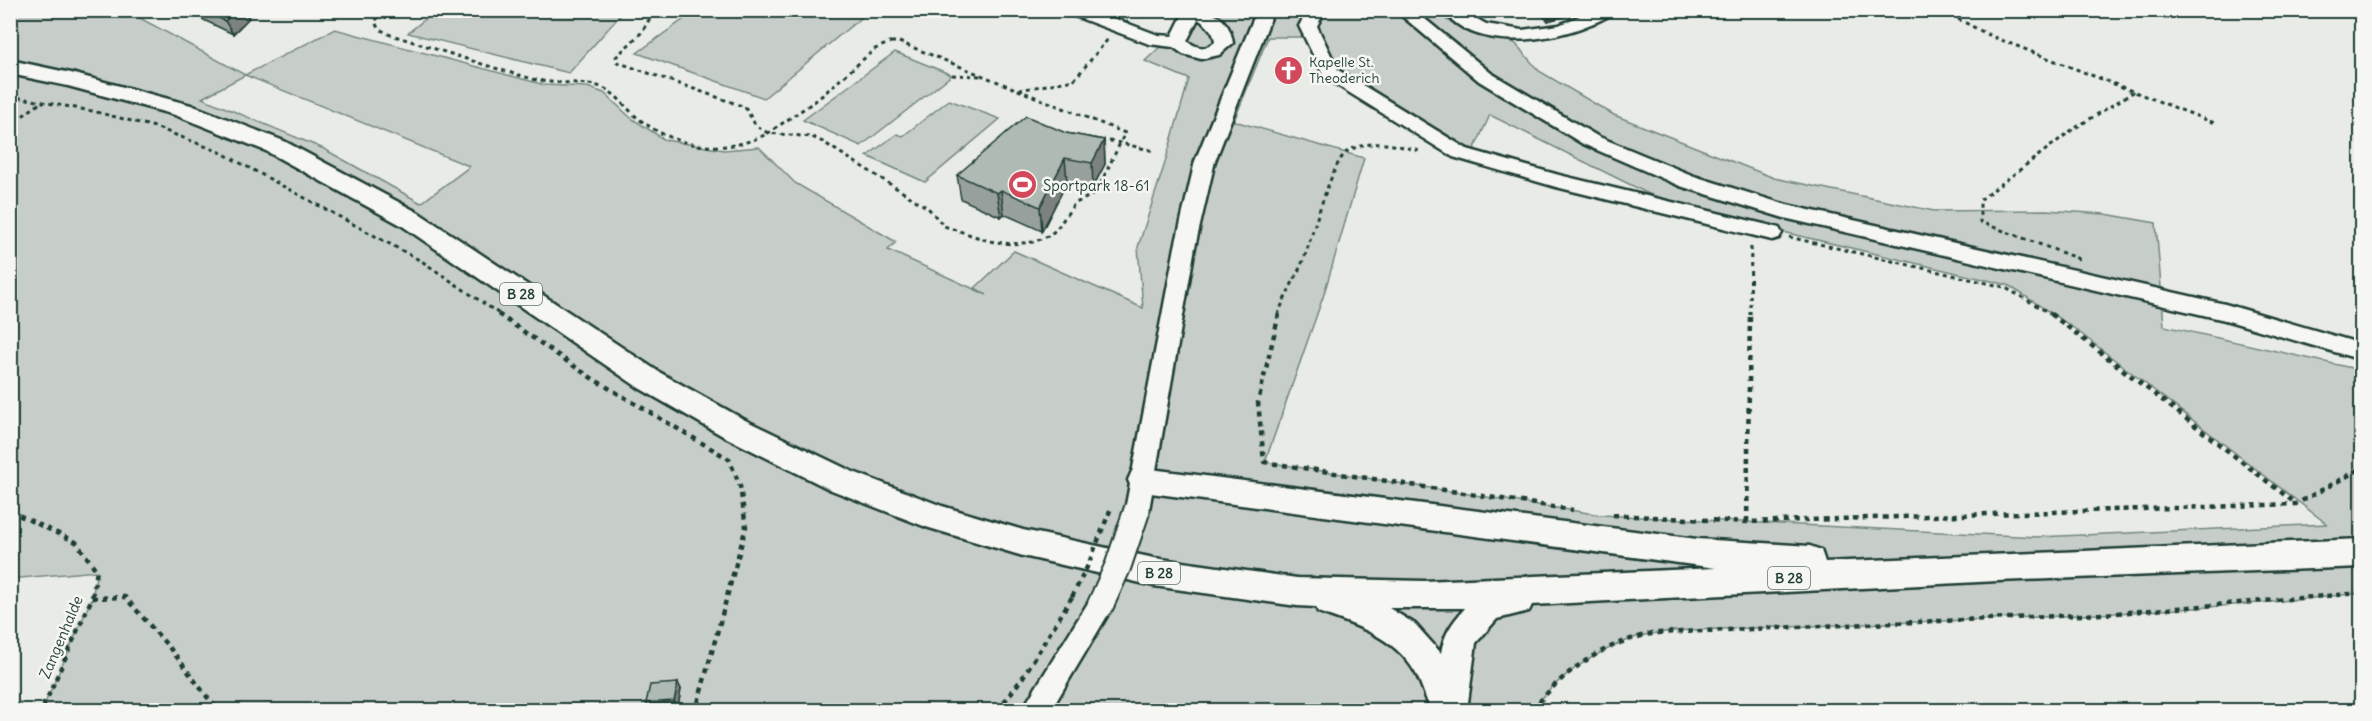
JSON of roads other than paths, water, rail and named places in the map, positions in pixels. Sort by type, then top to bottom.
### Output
[{"type":"main road","name":"B 28","points":[[10,67],[71,80],[183,110],[275,146],[410,219],[649,380],[734,428],[840,480],[938,518],[1023,543],[1154,572],[1297,592],[1424,595],[1998,567],[2361,553]]},
{"type":"main road","points":[[1140,495],[1697,553],[1771,559],[1998,567]]},
{"type":"main road","points":[[1449,711],[1460,638],[1487,606],[1580,589]]},
{"type":"main road","points":[[1297,592],[1374,615],[1406,638],[1424,656],[1449,711]]},
{"type":"main road","points":[[1424,595],[1449,614],[1460,638]]},
{"type":"street","points":[[1075,10],[1155,40],[1178,42],[1187,51],[1200,54],[1219,50],[1224,43],[1222,32],[1206,16],[1195,10],[1178,42]]},
{"type":"street","points":[[1036,711],[1100,606],[1118,566],[1140,495],[1185,247],[1205,161],[1266,10]]},
{"type":"street","points":[[1317,10],[1308,26],[1330,73],[1375,103],[1460,153],[1556,181],[1772,232]]},
{"type":"street","points":[[1403,10],[1485,77],[1590,140],[1687,181],[1784,211],[1913,243],[2203,307],[2361,352]]},
{"type":"street","points":[[1450,10],[1458,18],[1473,26],[1525,36],[1550,34],[1576,26],[1607,10]]},
{"type":"place","name":"Kapelle St. Theoderich","points":[[1288,70]]},
{"type":"place","name":"Sportpark 18-61","points":[[1022,185]]}]
